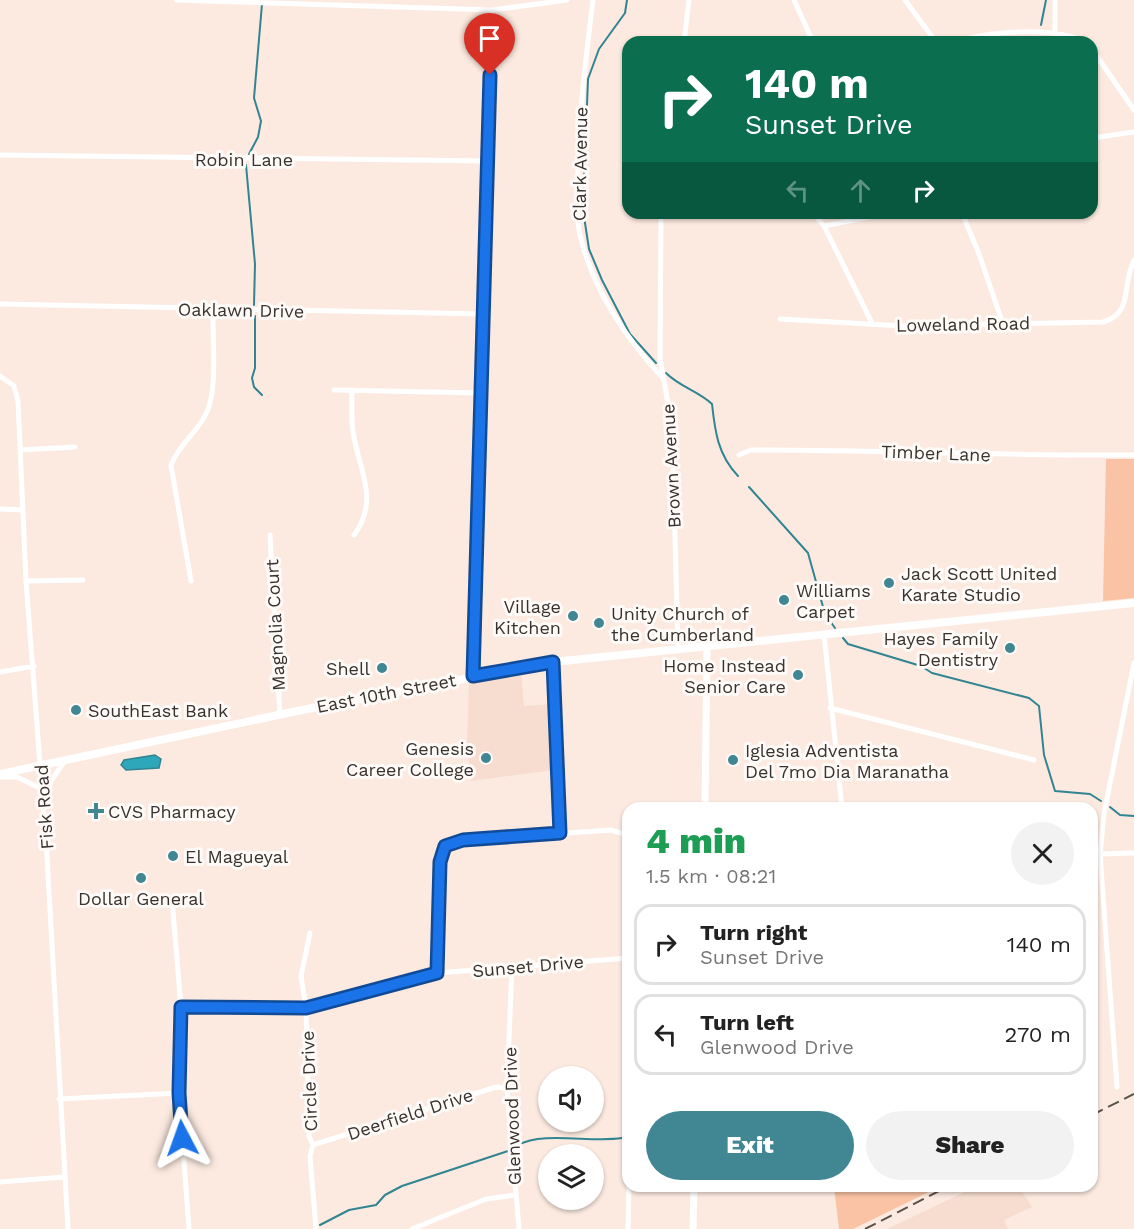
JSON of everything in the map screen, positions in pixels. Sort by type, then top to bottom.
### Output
[{"type":"main road","name":"East 10th Street","points":[[0,776],[280,715],[553,662],[1134,603]]},
{"type":"street","points":[[176,0],[492,10],[567,0]]},
{"type":"street","points":[[435,7],[436,0]]},
{"type":"street","name":"Clark Avenue","points":[[593,0],[579,128],[577,208],[580,234],[591,269],[615,319],[639,354],[661,376]]},
{"type":"street","points":[[685,36],[689,0]]},
{"type":"street","points":[[794,0],[810,36]]},
{"type":"street","points":[[905,0],[932,36]]},
{"type":"street","points":[[1055,0],[1055,32]]},
{"type":"street","points":[[473,676],[492,10]]},
{"type":"street","points":[[991,36],[1055,32],[1075,36]]},
{"type":"street","points":[[1098,58],[1134,110]]},
{"type":"street","points":[[1098,137],[1134,132]]},
{"type":"street","name":"Robin Lane","points":[[0,154],[488,160]]},
{"type":"street","name":"Brown Avenue","points":[[661,219],[658,300],[661,376],[670,403],[672,426],[678,648]]},
{"type":"street","name":"Loweland Road","points":[[818,219],[824,226],[872,322],[903,326],[1103,322],[1119,316],[1125,310],[1134,260]]},
{"type":"street","points":[[824,226],[859,219]]},
{"type":"street","points":[[964,219],[1003,324]]},
{"type":"street","name":"Oaklawn Drive","points":[[0,304],[483,314]]},
{"type":"street","points":[[191,581],[171,465],[177,450],[200,425],[208,409],[212,384],[213,309]]},
{"type":"street","points":[[780,319],[872,322]]},
{"type":"street","name":"Fisk Road","points":[[0,376],[14,386],[18,401],[26,581],[40,746],[38,766],[44,809],[68,1229]]},
{"type":"street","points":[[334,390],[482,393]]},
{"type":"street","points":[[352,390],[352,429],[367,490],[366,514],[354,535]]},
{"type":"street","points":[[20,450],[75,447]]},
{"type":"street","name":"Timber Lane","points":[[739,455],[751,450],[842,450],[1001,456],[1134,455]]},
{"type":"street","points":[[0,509],[23,510]]},
{"type":"street","name":"Magnolia Court","points":[[270,535],[280,715]]},
{"type":"street","points":[[26,581],[83,580]]},
{"type":"street","points":[[824,634],[841,802]]},
{"type":"street","points":[[705,802],[707,646]]},
{"type":"street","points":[[553,662],[560,833]]},
{"type":"street","points":[[1117,1087],[1100,854],[1104,814],[1134,663]]},
{"type":"street","points":[[0,672],[34,666]]},
{"type":"street","points":[[830,708],[1034,760]]},
{"type":"street","points":[[44,809],[51,781],[67,760]]},
{"type":"street","points":[[0,776],[17,777],[42,789]]},
{"type":"street","points":[[437,973],[440,862],[445,846],[463,840],[560,833],[610,830],[622,833]]},
{"type":"street","points":[[1100,854],[1134,854]]},
{"type":"street","points":[[172,900],[181,1007],[179,1093],[189,1229]]},
{"type":"street","name":"Circle Drive","points":[[310,933],[301,976],[306,1008],[309,1136],[313,1145],[310,1156],[316,1229]]},
{"type":"street","name":"Sunset Drive","points":[[181,1007],[306,1008],[437,973],[622,958]]},
{"type":"street","name":"Glenwood Drive","points":[[512,966],[507,1088],[519,1229]]},
{"type":"street","name":"Deerfield Drive","points":[[313,1145],[496,1087],[507,1088]]},
{"type":"street","points":[[60,1099],[179,1093]]},
{"type":"street","points":[[0,1182],[64,1178]]},
{"type":"street","points":[[628,1229],[629,1192]]},
{"type":"street","points":[[693,1229],[694,1192]]},
{"type":"street","points":[[412,1229],[486,1199],[515,1195]]},
{"type":"shaded area","points":[[1106,459],[1134,459],[1134,598],[1103,601]]},
{"type":"shaded area","points":[[521,673],[524,706],[552,704],[554,770],[471,781],[467,743],[469,682]]},
{"type":"shaded area","points":[[835,1192],[929,1192],[853,1229],[839,1229]]},
{"type":"shaded area","points":[[965,1192],[1022,1192],[1032,1207],[1004,1220],[1008,1229],[887,1229]]},
{"type":"water","points":[[155,755],[161,759],[159,768],[126,770],[121,765],[124,760]]},
{"type":"waterway","points":[[627,0],[625,13],[599,49],[588,79],[583,210],[589,249],[602,280],[630,334],[656,363]]},
{"type":"waterway","points":[[1041,25],[1046,0]]},
{"type":"waterway","points":[[249,154],[258,137],[261,121],[254,98],[262,4]]},
{"type":"waterway","points":[[246,165],[255,264],[254,305]]},
{"type":"waterway","points":[[255,316],[255,368],[252,378],[254,387],[262,395]]},
{"type":"waterway","points":[[666,373],[712,404],[716,434],[722,451],[738,476]]},
{"type":"waterway","points":[[749,487],[808,553],[825,614],[835,628]]},
{"type":"waterway","points":[[843,638],[848,644],[921,666],[932,673],[1029,698],[1039,706],[1044,755],[1055,791],[1090,794],[1101,801]]},
{"type":"waterway","points":[[1110,807],[1120,815],[1134,816]]},
{"type":"waterway","points":[[518,1145],[528,1141],[554,1138],[622,1138]]},
{"type":"waterway","points":[[320,1225],[349,1210],[376,1205],[385,1195],[402,1186],[508,1151]]},
{"type":"railway","points":[[1098,1112],[1134,1094]]},
{"type":"railway","points":[[865,1229],[937,1192]]},
{"type":"place","name":"Jack Scott United Karate Studio","points":[[889,583]]},
{"type":"place","name":"Williams Carpet","points":[[784,600]]},
{"type":"place","name":"Village Kitchen","points":[[573,616]]},
{"type":"place","name":"Unity Church of the Cumberland","points":[[599,623]]},
{"type":"place","name":"Hayes Family Dentistry","points":[[1010,648]]},
{"type":"place","name":"Shell","points":[[382,668]]},
{"type":"place","name":"Home Instead Senior Care","points":[[798,675]]},
{"type":"place","name":"SouthEast Bank","points":[[76,710]]},
{"type":"place","name":"Genesis Career College","points":[[486,758]]},
{"type":"place","name":"Iglesia Adventista Del 7mo Dia Maranatha","points":[[733,760]]},
{"type":"place","name":"CVS Pharmacy","points":[[96,811]]},
{"type":"place","name":"El Magueyal","points":[[173,856]]},
{"type":"place","name":"Dollar General","points":[[141,878]]},
{"type":"route","points":[[182,1138],[179,1093],[181,1007],[306,1008],[366,994],[437,973],[440,862],[445,846],[463,840],[536,837],[560,833],[553,662],[473,676],[479,535],[490,75]]}]
